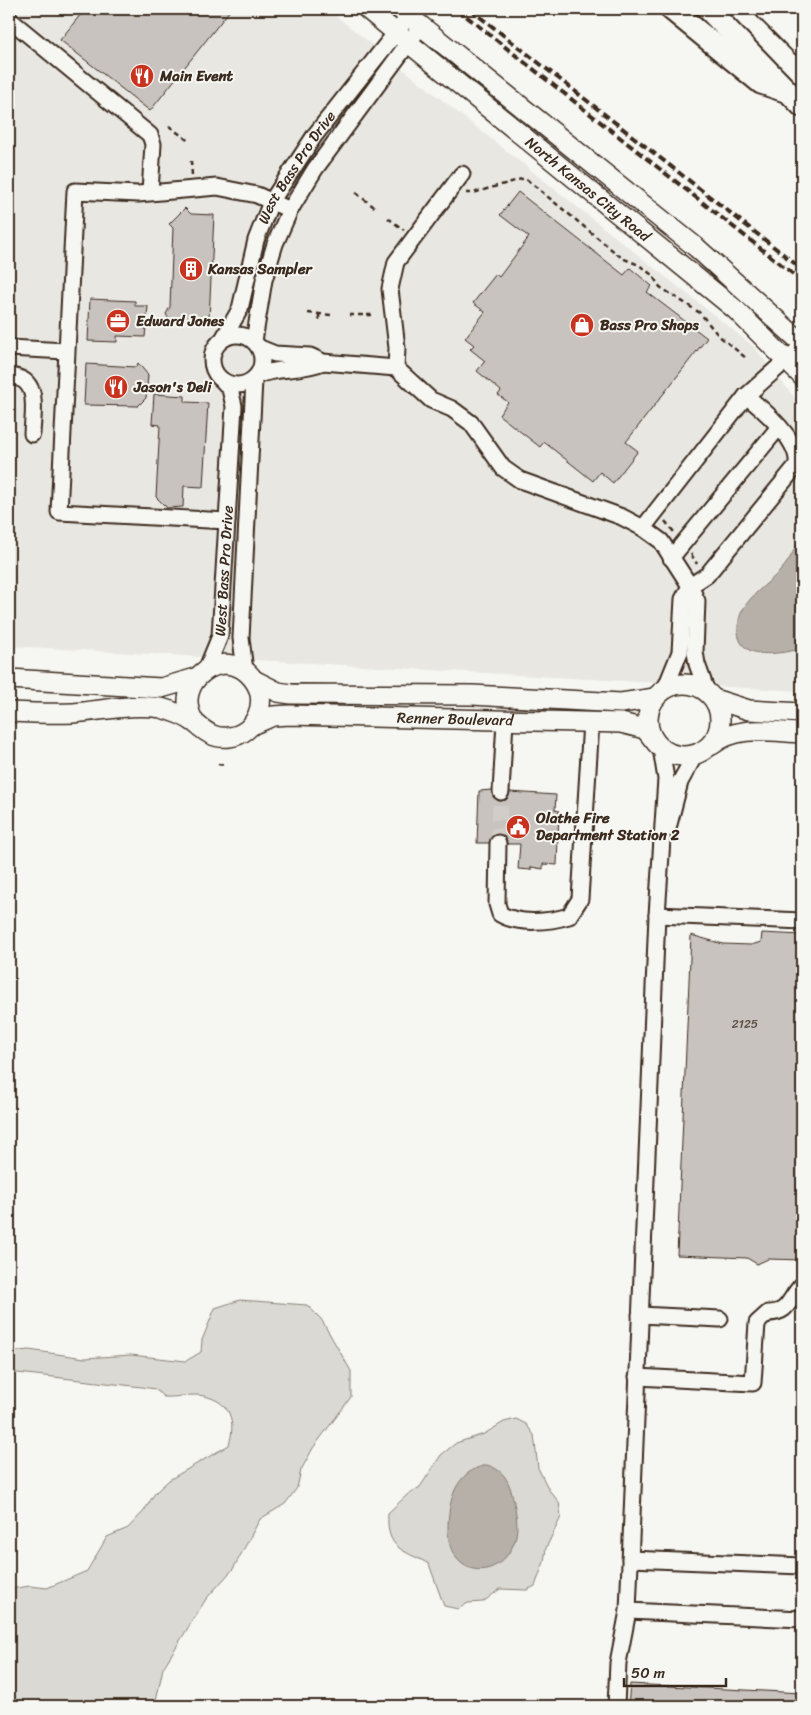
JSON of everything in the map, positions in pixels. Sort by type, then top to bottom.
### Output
[{"type":"highway","points":[[671,9],[761,83],[785,91]]},
{"type":"highway","points":[[708,9],[785,91],[802,106]]},
{"type":"highway","points":[[766,9],[802,45]]},
{"type":"highway","points":[[788,9],[802,23]]},
{"type":"main road","name":"North Kansas City Road","points":[[367,9],[736,310],[802,376]]},
{"type":"main road","name":"North Kansas City Road","points":[[410,17],[697,248],[802,344]]},
{"type":"main road","points":[[9,679],[161,688],[226,665],[249,676],[259,690],[260,702],[258,714],[252,725],[242,733],[223,738],[210,735],[195,723],[171,711],[143,707],[46,714],[9,712]]},
{"type":"main road","points":[[195,723],[190,712],[188,700],[190,688],[201,674]]},
{"type":"main road","name":"Renner Boulevard","points":[[249,676],[278,692],[291,694],[472,695],[621,703],[660,693]]},
{"type":"main road","points":[[802,712],[749,710],[711,696],[687,684],[660,693],[648,719],[649,730],[658,744],[683,756],[702,751],[723,736],[735,732],[802,733]]},
{"type":"main road","points":[[702,751],[715,739],[720,719],[711,696]]},
{"type":"main road","name":"Renner Boulevard","points":[[252,725],[273,716],[290,715],[591,722],[632,725],[644,729],[658,744]]},
{"type":"street","name":"West Bass Pro Drive","points":[[257,344],[264,280],[274,244],[290,210],[315,169],[403,37],[410,17]]},
{"type":"street","points":[[9,19],[150,135],[153,144],[150,192]]},
{"type":"street","name":"West Bass Pro Drive","points":[[223,339],[240,309],[253,248],[271,202],[316,135],[403,37]]},
{"type":"street","points":[[396,368],[397,348],[390,289],[396,262],[462,174]]},
{"type":"street","points":[[227,521],[59,512],[75,190],[138,194],[217,187],[249,193],[290,210]]},
{"type":"street","points":[[323,362],[310,368],[269,371],[238,386],[223,381],[213,368],[212,360],[213,352],[223,339],[239,334],[275,354],[310,356],[323,362],[396,368],[431,400],[452,409],[471,423],[503,468],[520,480],[622,517],[643,528],[661,541],[690,586],[697,601],[696,664],[711,696]]},
{"type":"street","points":[[256,378],[262,365],[257,344]]},
{"type":"street","points":[[643,528],[746,396],[802,344]]},
{"type":"street","points":[[9,348],[66,351]]},
{"type":"street","points":[[9,376],[23,379],[29,383],[32,391],[32,434]]},
{"type":"street","name":"West Bass Pro Drive","points":[[249,676],[241,638],[256,378]]},
{"type":"street","name":"West Bass Pro Drive","points":[[201,674],[220,636],[234,406],[230,388],[223,381]]},
{"type":"street","points":[[660,693],[680,652],[683,599],[690,586],[707,575],[794,472],[797,465],[797,450],[765,410],[746,396]]},
{"type":"street","points":[[671,558],[779,427]]},
{"type":"street","points":[[501,792],[505,721]]},
{"type":"street","points":[[498,843],[497,904],[500,914],[508,919],[551,922],[569,916],[580,899],[591,722]]},
{"type":"street","points":[[616,1706],[618,1663],[628,1611],[657,915],[662,859],[662,807],[666,768],[658,744]]},
{"type":"street","points":[[662,859],[680,782],[702,751]]},
{"type":"street","points":[[657,915],[802,922]]},
{"type":"street","points":[[637,1377],[753,1383],[757,1322],[768,1313],[779,1313],[785,1309],[802,1285]]},
{"type":"street","points":[[640,1315],[720,1319]]},
{"type":"street","points":[[630,1559],[802,1566]]},
{"type":"street","points":[[628,1611],[802,1620]]},
{"type":"path","points":[[169,126],[190,142]]},
{"type":"path","points":[[191,161],[192,179]]},
{"type":"path","points":[[466,193],[473,193],[525,178],[622,258],[639,265],[652,275],[660,286],[700,312],[718,335],[746,358]]},
{"type":"path","points":[[356,193],[377,209]]},
{"type":"path","points":[[388,218],[409,234]]},
{"type":"path","points":[[308,313],[332,315]]},
{"type":"path","points":[[319,313],[319,320]]},
{"type":"path","points":[[348,315],[374,315]]},
{"type":"path","points":[[663,518],[678,537]]},
{"type":"path","points":[[688,550],[699,567]]},
{"type":"path","points":[[218,764],[224,765]]},
{"type":"shaded area","points":[[9,9],[327,9],[753,346],[802,407],[802,691],[9,646]]},
{"type":"shaded area","points":[[802,536],[802,649],[767,654],[750,650],[743,645],[739,638],[738,624],[742,611],[755,594],[785,565]]},
{"type":"shaded area","points":[[240,1300],[307,1305],[321,1319],[351,1371],[351,1397],[313,1448],[301,1470],[297,1488],[285,1504],[260,1519],[233,1569],[206,1599],[163,1668],[155,1706],[9,1706],[9,1589],[30,1586],[47,1588],[87,1571],[107,1537],[128,1528],[144,1511],[155,1493],[169,1480],[229,1445],[232,1428],[226,1408],[213,1399],[194,1395],[164,1397],[155,1389],[9,1372],[9,1352],[29,1350],[85,1358],[131,1355],[186,1361],[201,1352],[202,1340],[215,1308]]},
{"type":"shaded area","points":[[516,1419],[526,1424],[534,1435],[538,1468],[549,1490],[559,1502],[561,1517],[546,1548],[544,1562],[535,1586],[527,1590],[500,1589],[483,1602],[468,1603],[458,1609],[444,1606],[429,1564],[404,1551],[393,1541],[388,1525],[388,1513],[408,1494],[420,1487],[441,1455],[456,1443],[484,1434],[504,1422]]},
{"type":"shaded area","points":[[487,1465],[502,1473],[507,1481],[515,1508],[517,1530],[515,1540],[508,1554],[499,1563],[488,1569],[476,1570],[466,1566],[456,1558],[450,1546],[448,1519],[452,1498],[461,1481],[476,1468]]},
{"type":"building","name":"Main Event","points":[[85,9],[231,9],[150,111],[60,40]]},
{"type":"building","name":"Bass Pro Shops","points":[[518,192],[624,275],[630,268],[652,286],[647,292],[707,338],[626,442],[638,451],[613,483],[600,472],[593,481],[544,442],[540,447],[499,415],[508,402],[498,395],[501,391],[477,371],[485,361],[470,349],[474,345],[465,338],[485,312],[473,303],[496,274],[499,277],[529,237],[500,215]]},
{"type":"building","name":"Kansas Sampler","points":[[185,208],[191,214],[214,215],[209,320],[183,319],[176,322],[169,320],[166,314],[170,307],[173,228],[169,224]]},
{"type":"building","name":"Edward Jones","points":[[90,299],[135,301],[135,306],[148,306],[145,337],[117,336],[117,342],[88,341]]},
{"type":"building","name":"Jason's Deli","points":[[138,363],[148,375],[146,398],[138,406],[84,405],[86,364],[136,367]]},
{"type":"building","points":[[154,394],[185,396],[185,402],[208,403],[203,487],[184,486],[183,507],[167,508],[156,497],[160,425],[152,424]]},
{"type":"building","name":"Olathe Fire Department Station 2","points":[[492,790],[493,797],[500,801],[506,800],[510,792],[556,795],[555,810],[559,811],[557,865],[543,864],[543,869],[531,867],[531,870],[518,869],[520,844],[507,844],[506,838],[499,834],[493,835],[489,843],[477,843],[479,791]]},
{"type":"building","points":[[762,933],[802,935],[802,1260],[768,1259],[757,1264],[747,1258],[677,1255],[691,935],[723,944],[751,945],[761,942]]},
{"type":"building","points":[[630,1684],[802,1693],[802,1706],[628,1706]]},
{"type":"tunnel","points":[[498,843],[501,792]]},
{"type":"railway","points":[[457,9],[802,281]]},
{"type":"railway","points":[[470,9],[802,269]]},
{"type":"place","name":"Main Event","points":[[142,76]]},
{"type":"place","name":"Kansas Sampler","points":[[191,269]]},
{"type":"place","name":"Edward Jones","points":[[118,321]]},
{"type":"place","name":"Bass Pro Shops","points":[[582,325]]},
{"type":"place","name":"Jason's Deli","points":[[116,387]]},
{"type":"place","name":"Olathe Fire Department Station 2","points":[[518,827]]}]
